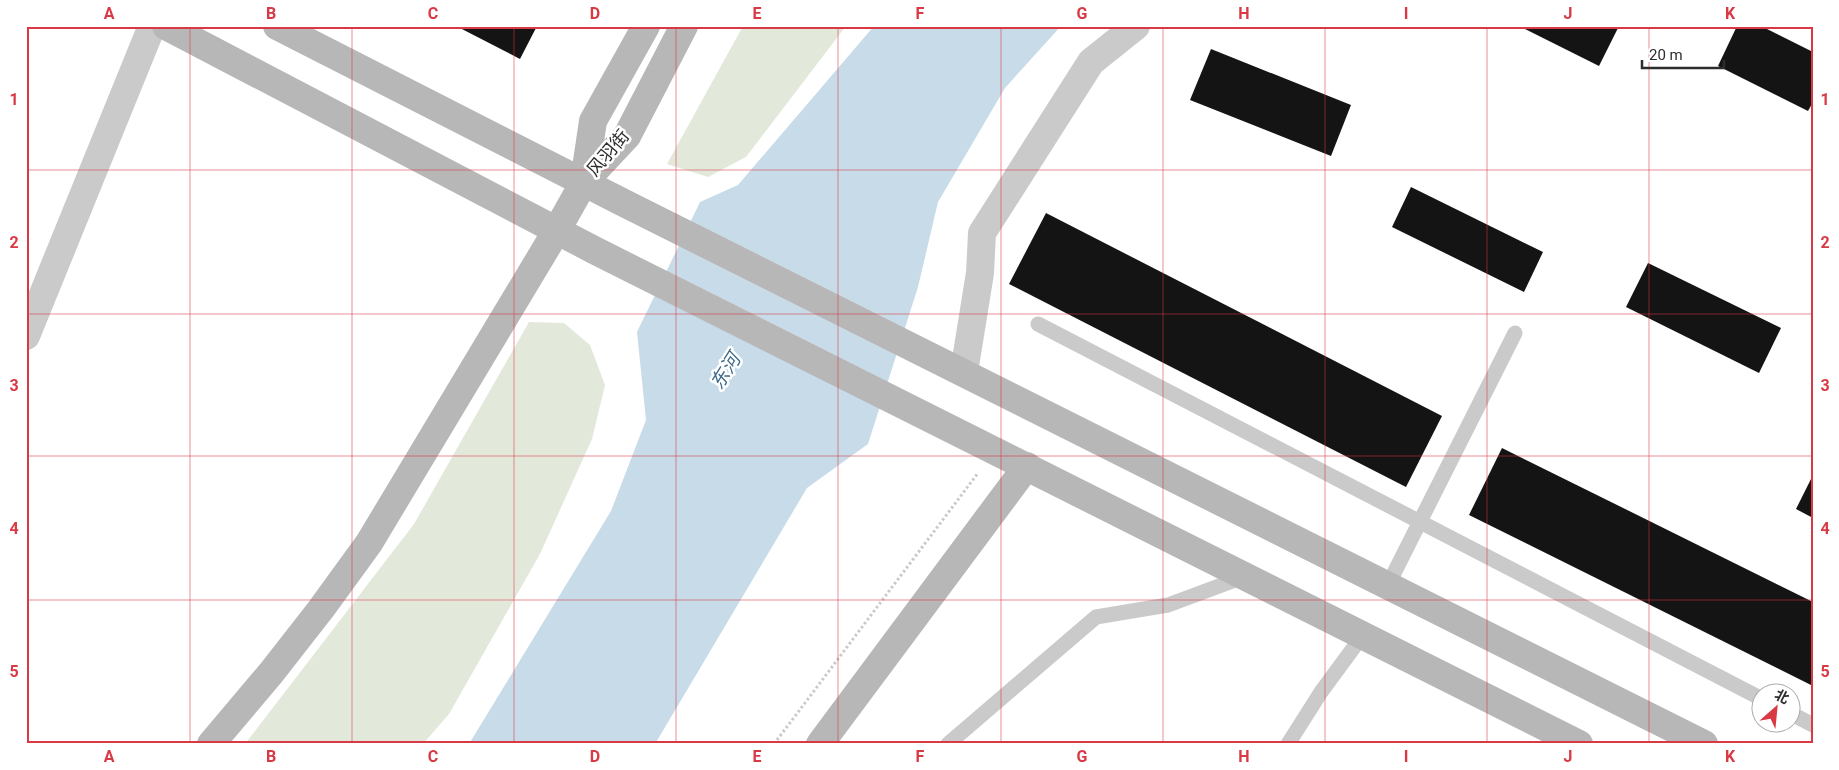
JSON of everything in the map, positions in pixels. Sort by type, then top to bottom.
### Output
[{"type":"street","points":[[26,336],[152,26]]},
{"type":"street","points":[[166,26],[594,250],[1579,744]]},
{"type":"street","points":[[277,26],[622,202],[1704,744]]},
{"type":"street","name":"风羽街","points":[[584,182],[593,121],[646,26]]},
{"type":"street","name":"风羽街","points":[[584,182],[626,136],[684,26]]},
{"type":"street","points":[[964,372],[980,273],[982,233],[1091,62],[1136,26]]},
{"type":"street","points":[[211,744],[276,666],[369,543],[584,182]]},
{"type":"street","points":[[820,744],[1027,466]]},
{"type":"lane","points":[[1038,324],[1752,694]]},
{"type":"lane","points":[[1388,585],[1515,333]]},
{"type":"lane","points":[[948,744],[1096,617],[1168,605],[1246,576]]},
{"type":"lane","points":[[1288,744],[1320,692],[1363,635]]},
{"type":"path","points":[[774,744],[995,450]]},
{"type":"shaded area","points":[[743,26],[846,26],[746,157],[708,177],[667,164]]},
{"type":"shaded area","points":[[529,322],[564,323],[590,345],[605,385],[592,439],[540,554],[449,714],[423,744],[245,744],[414,524]]},
{"type":"water","name":"东河","points":[[874,26],[1061,26],[1005,88],[938,202],[918,287],[868,444],[807,488],[655,744],[469,744],[611,511],[646,420],[637,332],[700,202],[738,185]]},
{"type":"building","points":[[456,26],[537,26],[520,59]]},
{"type":"building","points":[[1519,26],[1619,26],[1599,66]]},
{"type":"building","points":[[1737,26],[1761,26],[1813,52],[1813,102],[1808,111],[1718,66]]},
{"type":"building","points":[[1211,49],[1351,105],[1331,156],[1190,100]]},
{"type":"building","points":[[1411,187],[1543,252],[1524,292],[1392,227]]},
{"type":"building","points":[[1046,213],[1442,416],[1406,487],[1009,284]]},
{"type":"building","points":[[1648,263],[1781,328],[1759,373],[1626,307]]},
{"type":"building","points":[[1502,448],[1813,602],[1813,686],[1469,515]]},
{"type":"building","points":[[1813,475],[1813,518],[1796,509]]}]
